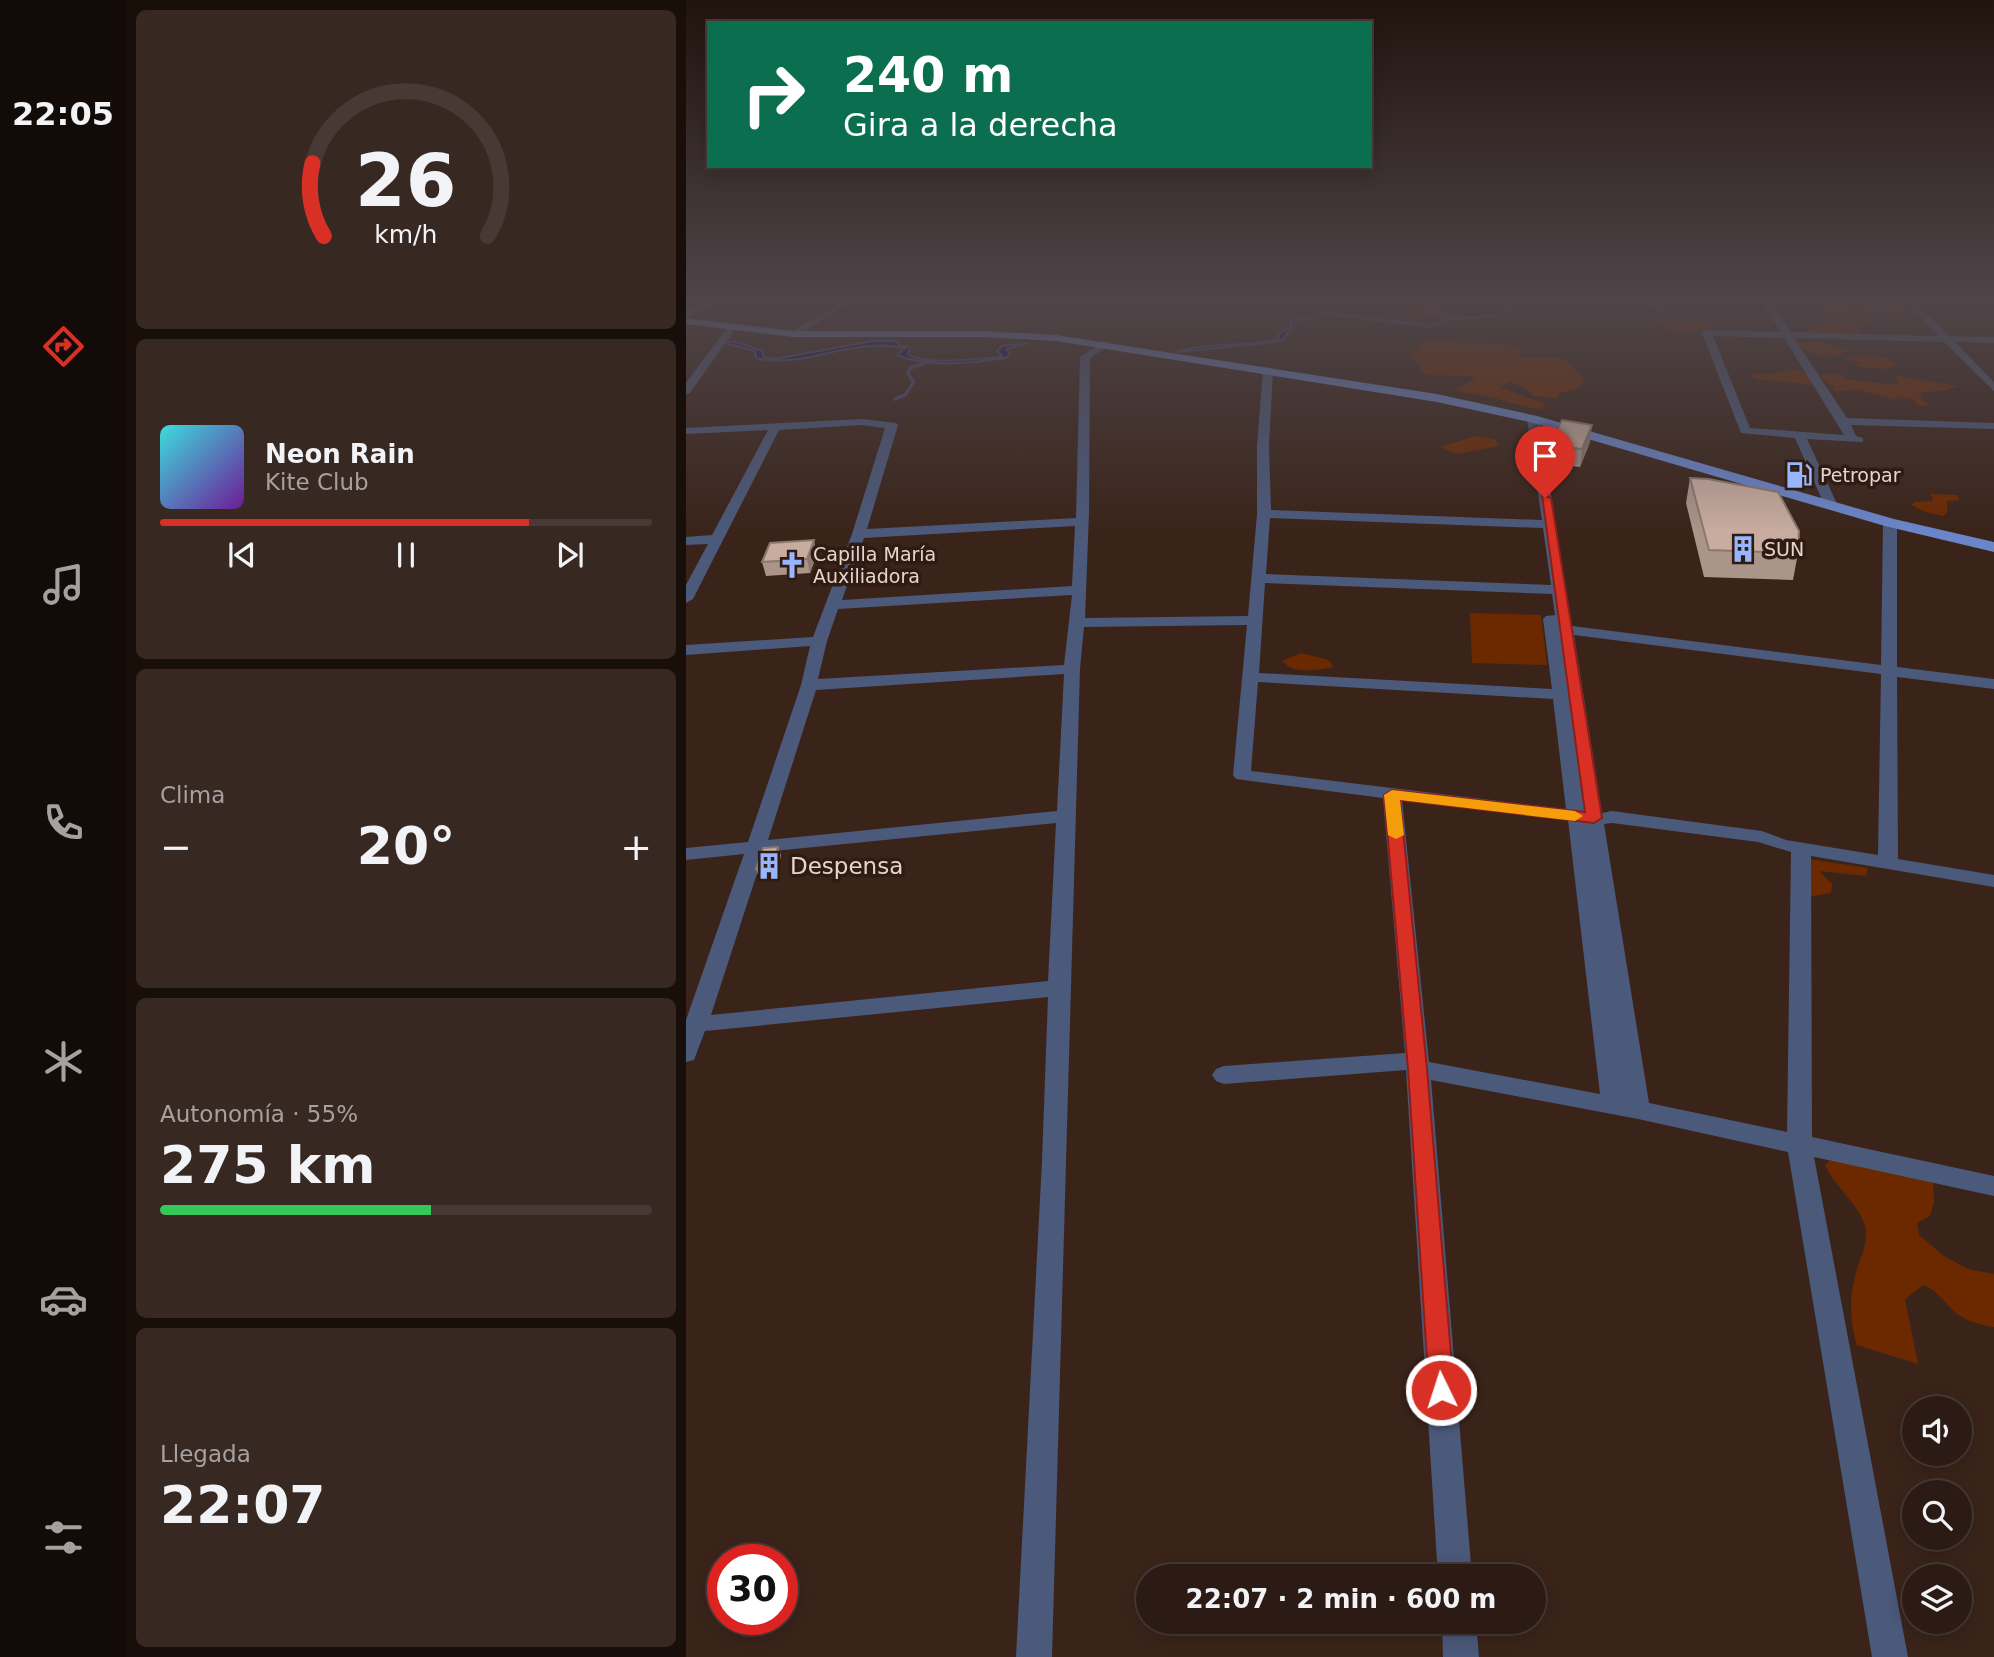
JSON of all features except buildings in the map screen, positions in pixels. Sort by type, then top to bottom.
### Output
[{"type":"main road","points":[[1312,377],[1437,398],[1529,418],[1890,523],[1994,547]]},
{"type":"street","points":[[1034,1657],[1055,1161],[1065,816],[1082,522],[1085,377]]},
{"type":"street","points":[[1268,377],[1263,446],[1264,514],[1242,775],[1591,818],[1612,824],[1764,846],[1791,847],[1994,881]]},
{"type":"street","points":[[1724,377],[1745,431],[1855,440],[1816,377]]},
{"type":"street","points":[[1529,418],[1568,694],[1591,818],[1626,1108]]},
{"type":"street","points":[[1843,421],[1994,426]]},
{"type":"street","points":[[686,431],[862,422],[892,425],[859,534],[820,641],[809,685],[756,847],[695,1013],[686,1054]]},
{"type":"street","points":[[686,599],[775,427]]},
{"type":"street","points":[[1800,436],[1831,506]]},
{"type":"street","points":[[1264,514],[1544,524]]},
{"type":"street","points":[[859,534],[1082,522]]},
{"type":"street","points":[[1888,864],[1890,523]]},
{"type":"street","points":[[686,541],[718,539]]},
{"type":"street","points":[[1258,578],[1553,589]]},
{"type":"street","points":[[833,605],[1078,590]]},
{"type":"street","points":[[1077,623],[1255,620]]},
{"type":"street","points":[[1558,628],[1994,684]]},
{"type":"street","points":[[686,650],[820,641]]},
{"type":"street","points":[[809,685],[1072,669]]},
{"type":"street","points":[[1250,677],[1568,694]]},
{"type":"street","points":[[1392,795],[1417,1065],[1454,1564]]},
{"type":"street","points":[[686,854],[1065,816]]},
{"type":"street","points":[[1791,847],[1799,1143],[1890,1657]]},
{"type":"street","points":[[695,1013],[1059,988]]},
{"type":"street","points":[[1224,1075],[1417,1065],[1994,1186]]},
{"type":"street","points":[[1460,1634],[1461,1657]]},
{"type":"shaded area","points":[[1473,377],[1585,379],[1579,388],[1557,394],[1559,398],[1534,396],[1525,388],[1509,381],[1501,388],[1546,404],[1542,409],[1456,390],[1475,379]]},
{"type":"shaded area","points":[[1753,377],[1810,377],[1815,385]]},
{"type":"shaded area","points":[[1822,377],[1845,377],[1895,385],[1898,384],[1896,377],[1904,377],[1958,386],[1921,393],[1922,400],[1931,406],[1918,405],[1914,400],[1899,396],[1895,396],[1900,399],[1893,399],[1855,389],[1836,392],[1831,389],[1834,386],[1826,383]]},
{"type":"shaded area","points":[[1476,436],[1496,440],[1499,446],[1456,454],[1440,447]]},
{"type":"shaded area","points":[[1929,494],[1958,495],[1959,500],[1947,501],[1947,512],[1944,516],[1925,512],[1911,505],[1915,502],[1932,501],[1933,497]]},
{"type":"shaded area","points":[[1470,613],[1541,615],[1547,665],[1472,663]]},
{"type":"shaded area","points":[[1301,653],[1328,660],[1334,667],[1300,670],[1282,661]]},
{"type":"shaded area","points":[[1809,859],[1868,868],[1866,876],[1819,871],[1832,884],[1831,893],[1808,897]]},
{"type":"shaded area","points":[[1831,1159],[1933,1180],[1934,1202],[1930,1216],[1917,1223],[1919,1235],[1944,1256],[1968,1269],[1994,1274],[1994,1327],[1961,1317],[1937,1294],[1923,1285],[1905,1299],[1918,1364],[1857,1345],[1851,1303],[1866,1230],[1856,1208],[1825,1165]]},
{"type":"waterway","points":[[895,399],[905,395],[914,382],[910,377]]},
{"type":"slow traffic","points":[[1396,835],[1392,795],[1575,816]]},
{"type":"place","name":"Petropar","points":[[1799,475]]},
{"type":"place","name":"SUN","points":[[1743,549]]},
{"type":"place","name":"Capilla María Auxiliadora","points":[[792,565]]},
{"type":"place","name":"Despensa","points":[[769,866]]},
{"type":"route","points":[[1441,1390],[1418,1069],[1392,795],[1594,818],[1545,498]]}]
